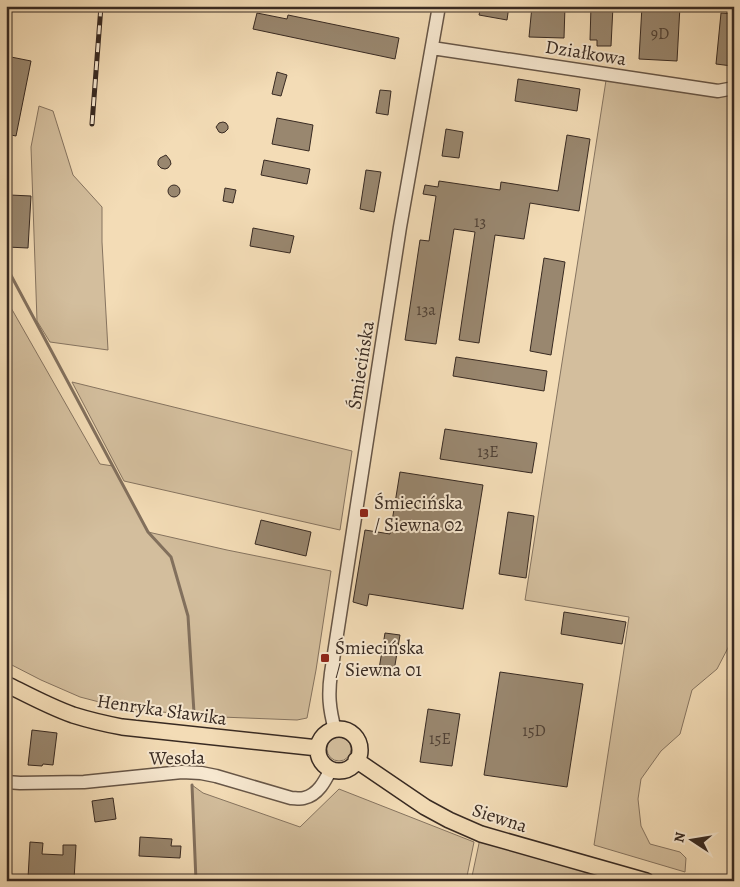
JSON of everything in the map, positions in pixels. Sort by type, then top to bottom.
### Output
[{"type":"main road","name":"Henryka Sławika","points":[[6,684],[73,715],[115,726],[318,748]]},
{"type":"main road","points":[[331,730],[335,730],[346,730],[355,737],[358,743],[359,749],[356,760],[348,768],[337,770],[327,767],[321,760],[318,752],[319,743],[323,736],[331,730]]},
{"type":"main road","name":"Siewna","points":[[356,760],[425,807],[481,834],[646,881]]},
{"type":"street","name":"Śmiecińska","points":[[335,730],[328,693],[400,227],[439,6]]},
{"type":"street","name":"Działkowa","points":[[432,48],[718,91],[734,88]]},
{"type":"street","name":"Wesoła","points":[[6,782],[20,784],[84,782],[182,772],[201,773],[291,798],[304,798],[314,793],[321,786],[331,769]]},
{"type":"shaded area","points":[[607,74],[734,88],[734,635],[717,669],[692,690],[680,734],[661,751],[641,779],[638,799],[641,826],[650,844],[680,852],[686,858],[685,872],[594,845],[629,617],[525,600]]},
{"type":"shaded area","points":[[39,106],[53,111],[73,175],[102,207],[108,350],[50,342],[37,321],[31,147]]},
{"type":"shaded area","points":[[6,299],[100,464],[113,466],[148,532],[331,571],[307,718],[297,720],[221,717],[126,709],[80,697],[6,662]]},
{"type":"shaded area","points":[[72,382],[352,451],[340,530],[124,481]]},
{"type":"shaded area","points":[[339,737],[347,741],[351,749],[347,757],[339,761],[331,757],[327,749],[331,741]]},
{"type":"shaded area","points":[[192,785],[203,793],[300,827],[339,789],[474,842],[466,881],[196,881]]},
{"type":"shaded area","points":[[481,834],[609,881],[471,881]]},
{"type":"building","points":[[481,6],[509,6],[507,20],[479,15]]},
{"type":"building","points":[[532,6],[565,6],[564,38],[529,37]]},
{"type":"building","points":[[591,6],[613,6],[611,46],[597,46],[597,40],[590,40]]},
{"type":"building","points":[[642,6],[680,6],[677,61],[639,59]]},
{"type":"building","points":[[257,13],[287,19],[288,15],[399,38],[395,59],[253,29]]},
{"type":"building","points":[[721,13],[734,14],[732,66],[716,64]]},
{"type":"building","points":[[6,56],[31,61],[16,136],[6,134]]},
{"type":"building","points":[[277,72],[287,75],[281,96],[272,94]]},
{"type":"building","points":[[518,79],[580,89],[577,111],[515,101]]},
{"type":"building","points":[[380,90],[391,91],[388,115],[376,113]]},
{"type":"building","points":[[277,118],[313,125],[309,151],[272,144]]},
{"type":"building","points":[[219,123],[226,123],[228,129],[222,133],[216,127]]},
{"type":"building","points":[[446,129],[463,132],[459,158],[442,156]]},
{"type":"building","points":[[567,135],[590,139],[579,211],[530,203],[524,239],[495,235],[479,343],[459,340],[475,232],[454,229],[436,344],[405,340],[420,240],[429,241],[436,196],[423,194],[425,185],[438,187],[439,181],[500,190],[501,182],[558,191]]},
{"type":"building","points":[[166,155],[171,164],[165,169],[158,165],[158,161]]},
{"type":"building","points":[[264,160],[310,169],[307,184],[261,175]]},
{"type":"building","points":[[366,170],[381,172],[374,212],[360,209]]},
{"type":"building","points":[[176,185],[179,186],[179,196],[172,197],[169,196],[168,189],[169,186]]},
{"type":"building","points":[[225,188],[236,190],[233,203],[223,201]]},
{"type":"building","points":[[10,195],[31,196],[28,248],[7,247]]},
{"type":"building","points":[[253,228],[294,236],[290,253],[250,246]]},
{"type":"building","points":[[544,258],[565,262],[551,355],[530,351]]},
{"type":"building","points":[[456,357],[547,371],[544,391],[453,376]]},
{"type":"building","points":[[445,429],[537,443],[532,473],[440,459]]},
{"type":"building","points":[[400,472],[483,485],[463,609],[369,594],[367,606],[353,602],[365,530],[390,534]]},
{"type":"building","points":[[508,512],[534,516],[526,578],[499,574]]},
{"type":"building","points":[[261,520],[311,532],[306,556],[255,544]]},
{"type":"building","points":[[564,612],[626,622],[622,644],[561,634]]},
{"type":"building","points":[[385,633],[400,635],[393,677],[378,675]]},
{"type":"building","points":[[500,672],[583,684],[567,787],[484,775]]},
{"type":"building","points":[[428,709],[460,714],[452,766],[420,762]]},
{"type":"building","points":[[32,730],[57,733],[53,765],[28,765]]},
{"type":"building","points":[[113,798],[116,819],[95,822],[92,801]]},
{"type":"building","points":[[140,837],[172,839],[171,846],[181,846],[180,858],[139,856]]},
{"type":"building","points":[[30,842],[43,843],[42,854],[63,855],[63,845],[76,845],[74,880],[28,878]]},
{"type":"waterway","points":[[6,266],[148,532],[171,557],[188,616],[194,713]]},
{"type":"waterway","points":[[192,785],[196,881]]},
{"type":"railway","points":[[92,124],[101,6]]},
{"type":"place","name":"Śmiecińska / Siewna 02","points":[[364,513]]},
{"type":"place","name":"Śmiecińska / Siewna 01","points":[[325,658]]}]
